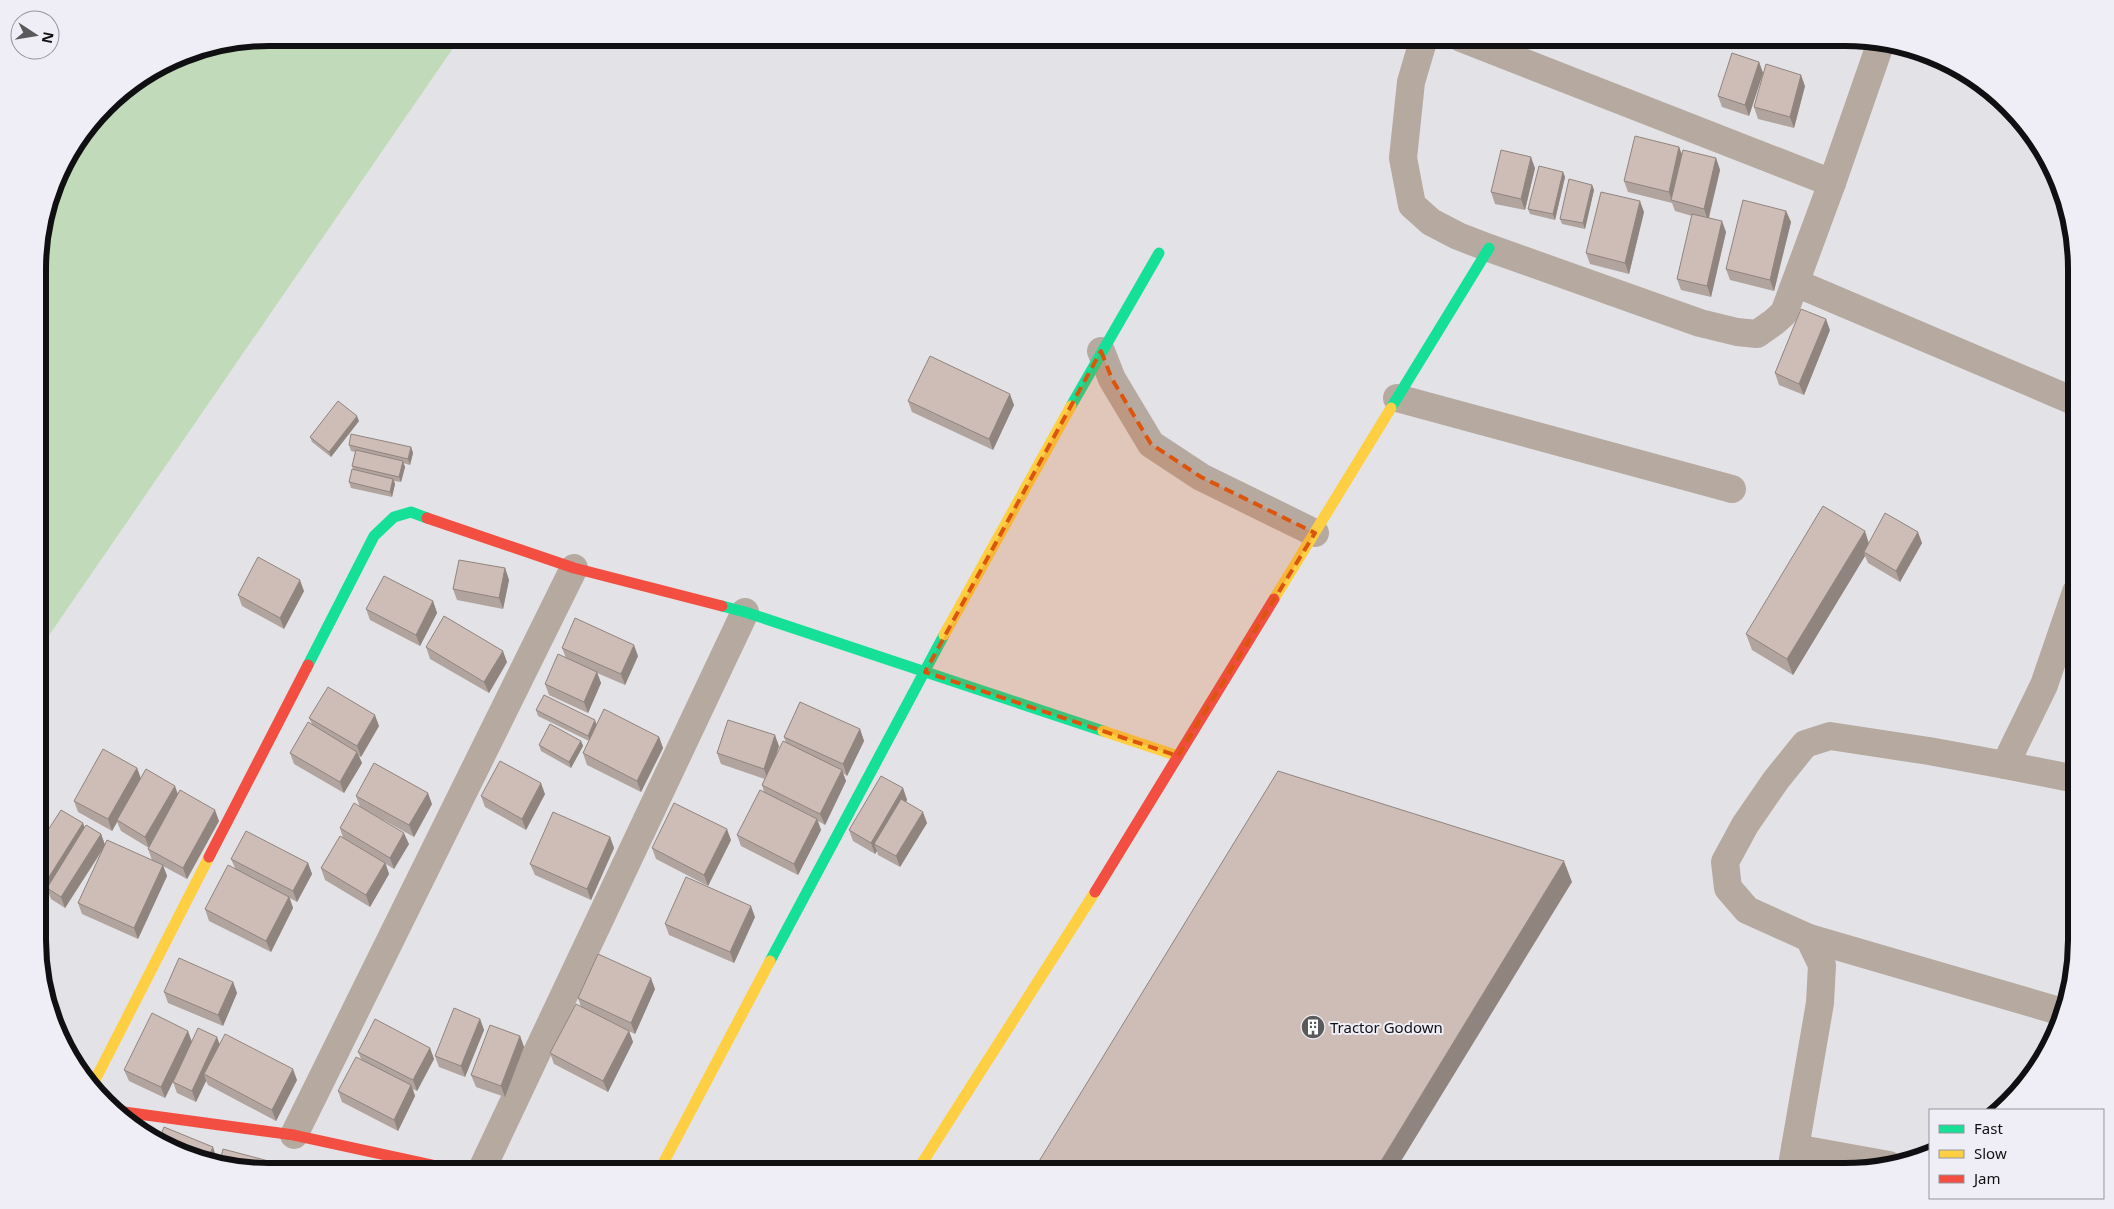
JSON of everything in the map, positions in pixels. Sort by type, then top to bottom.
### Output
[{"type":"street","points":[[1422,46],[1411,82],[1402,158],[1412,205],[1431,222],[1458,236],[1489,248],[1700,323],[1737,332],[1757,334],[1784,313],[1879,49]]},
{"type":"street","points":[[1481,46],[1832,183]]},
{"type":"street","points":[[922,1163],[1106,873],[1489,248]]},
{"type":"street","points":[[663,1163],[925,672],[1101,351],[1159,253]]},
{"type":"street","points":[[1796,283],[2068,399]]},
{"type":"street","points":[[1101,351],[1112,380],[1152,444],[1202,477],[1315,533]]},
{"type":"street","points":[[1397,398],[1732,488]]},
{"type":"street","points":[[95,1079],[374,536],[394,517],[411,512],[574,568],[745,612],[1178,756]]},
{"type":"street","points":[[294,1135],[574,568]]},
{"type":"street","points":[[484,1163],[745,612]]},
{"type":"street","points":[[2005,765],[2044,685],[2068,615]]},
{"type":"street","points":[[2056,1010],[1809,938],[1747,910],[1728,888],[1725,862],[1745,825],[1776,780],[1805,744],[1830,736],[1929,751],[2068,777]]},
{"type":"street","points":[[1809,938],[1822,965],[1820,1004],[1793,1160],[1847,1163]]},
{"type":"street","points":[[133,1116],[294,1135],[420,1163]]},
{"type":"highlighted area","points":[[1101,351],[1112,379],[1151,444],[1201,477],[1315,533],[1178,756],[925,672]]},
{"type":"green space","points":[[270,46],[454,46],[46,640],[46,270],[48,240],[63,184],[84,145],[102,122],[122,102],[145,84],[184,63],[212,54],[240,48]]},
{"type":"building","points":[[1732,53],[1759,62],[1745,105],[1718,96]]},
{"type":"building","points":[[1766,64],[1801,75],[1790,117],[1754,107]]},
{"type":"building","points":[[1635,136],[1679,147],[1669,192],[1624,181]]},
{"type":"building","points":[[1501,150],[1531,157],[1521,199],[1491,192]]},
{"type":"building","points":[[1683,150],[1716,158],[1704,209],[1671,200]]},
{"type":"building","points":[[1539,166],[1563,172],[1553,214],[1528,209]]},
{"type":"building","points":[[1569,179],[1592,185],[1583,223],[1560,219]]},
{"type":"building","points":[[1601,192],[1640,201],[1625,263],[1586,253]]},
{"type":"building","points":[[1743,200],[1786,211],[1770,280],[1726,269]]},
{"type":"building","points":[[1692,214],[1722,221],[1707,286],[1677,279]]},
{"type":"building","points":[[1801,309],[1826,319],[1799,384],[1775,373]]},
{"type":"building","points":[[930,356],[1010,394],[989,439],[908,401]]},
{"type":"building","points":[[338,401],[357,416],[329,452],[310,437]]},
{"type":"building","points":[[351,434],[411,447],[408,459],[349,445]]},
{"type":"building","points":[[356,450],[403,461],[399,477],[352,466]]},
{"type":"building","points":[[352,469],[393,479],[390,492],[349,482]]},
{"type":"building","points":[[1823,506],[1865,531],[1787,659],[1746,634]]},
{"type":"building","points":[[1885,513],[1918,532],[1896,571],[1864,552]]},
{"type":"building","points":[[258,557],[300,580],[280,618],[238,595]]},
{"type":"building","points":[[459,560],[505,568],[499,598],[453,589]]},
{"type":"building","points":[[384,576],[433,601],[416,635],[366,609]]},
{"type":"building","points":[[444,616],[503,651],[484,682],[426,647]]},
{"type":"building","points":[[575,618],[634,645],[621,674],[562,648]]},
{"type":"building","points":[[558,654],[597,672],[584,702],[545,684]]},
{"type":"building","points":[[328,687],[375,715],[357,746],[309,718]]},
{"type":"building","points":[[544,695],[595,720],[588,736],[536,710]]},
{"type":"building","points":[[800,702],[860,729],[843,764],[784,737]]},
{"type":"building","points":[[604,709],[659,737],[637,781],[583,753]]},
{"type":"building","points":[[728,720],[775,735],[764,769],[717,753]]},
{"type":"building","points":[[308,722],[357,752],[340,782],[290,753]]},
{"type":"building","points":[[550,724],[581,741],[569,762],[539,745]]},
{"type":"building","points":[[783,741],[842,770],[820,814],[762,785]]},
{"type":"building","points":[[103,749],[137,768],[108,819],[74,801]]},
{"type":"building","points":[[500,761],[541,783],[522,819],[481,796]]},
{"type":"building","points":[[374,763],[428,793],[409,825],[356,796]]},
{"type":"building","points":[[146,769],[175,786],[145,837],[117,820]]},
{"type":"building","name":"Tractor Godown","points":[[1278,771],[1564,861],[1380,1163],[1038,1163]]},
{"type":"building","points":[[881,776],[903,788],[871,843],[849,830]]},
{"type":"building","points":[[180,790],[215,810],[183,868],[148,849]]},
{"type":"building","points":[[760,790],[817,819],[794,864],[737,835]]},
{"type":"building","points":[[901,799],[923,812],[896,856],[874,844]]},
{"type":"building","points":[[354,803],[404,833],[390,858],[340,828]]},
{"type":"building","points":[[674,803],[727,829],[704,875],[652,848]]},
{"type":"building","points":[[61,810],[83,823],[46,882],[46,833]]},
{"type":"building","points":[[553,812],[610,837],[587,889],[530,864]]},
{"type":"building","points":[[86,825],[101,834],[61,897],[47,888]]},
{"type":"building","points":[[246,831],[308,863],[293,891],[231,859]]},
{"type":"building","points":[[340,836],[385,863],[366,895],[321,868]]},
{"type":"building","points":[[107,840],[163,865],[134,928],[78,903]]},
{"type":"building","points":[[228,865],[289,897],[266,941],[205,909]]},
{"type":"building","points":[[686,877],[751,906],[730,952],[665,924]]},
{"type":"building","points":[[598,954],[651,978],[631,1023],[578,998]]},
{"type":"building","points":[[179,958],[233,982],[218,1015],[164,992]]},
{"type":"building","points":[[576,1004],[629,1031],[603,1081],[550,1053]]},
{"type":"building","points":[[454,1008],[480,1019],[461,1066],[435,1056]]},
{"type":"building","points":[[152,1013],[188,1031],[161,1087],[124,1070]]},
{"type":"building","points":[[375,1019],[430,1048],[413,1080],[358,1052]]},
{"type":"building","points":[[490,1025],[520,1036],[501,1086],[471,1075]]},
{"type":"building","points":[[198,1028],[217,1037],[192,1091],[173,1082]]},
{"type":"building","points":[[225,1034],[293,1069],[272,1110],[204,1074]]},
{"type":"building","points":[[356,1057],[411,1085],[394,1120],[338,1091]]},
{"type":"building","points":[[164,1127],[213,1147],[210,1154],[184,1146],[161,1135]]},
{"type":"building","points":[[223,1149],[276,1163],[240,1161],[221,1157]]},
{"type":"traffic: fast","points":[[1391,408],[1489,248]]},
{"type":"traffic: fast","points":[[1071,406],[1159,253]]},
{"type":"traffic: fast","points":[[308,665],[374,536],[394,517],[411,512],[427,518]]},
{"type":"traffic: fast","points":[[722,606],[1103,731]]},
{"type":"traffic: fast","points":[[770,961],[944,635]]},
{"type":"traffic: slow","points":[[944,635],[1071,406]]},
{"type":"traffic: slow","points":[[1274,599],[1391,408]]},
{"type":"traffic: slow","points":[[1103,731],[1178,756]]},
{"type":"traffic: slow","points":[[95,1079],[209,857]]},
{"type":"traffic: slow","points":[[922,1163],[1095,892]]},
{"type":"traffic: slow","points":[[663,1163],[770,961]]},
{"type":"traffic: jam","points":[[427,518],[574,568],[722,606]]},
{"type":"traffic: jam","points":[[1095,892],[1274,599]]},
{"type":"traffic: jam","points":[[209,857],[308,665]]},
{"type":"traffic: jam","points":[[129,1113],[294,1135],[423,1163]]},
{"type":"place","name":"Tractor Godown","points":[[1313,1027]]}]
